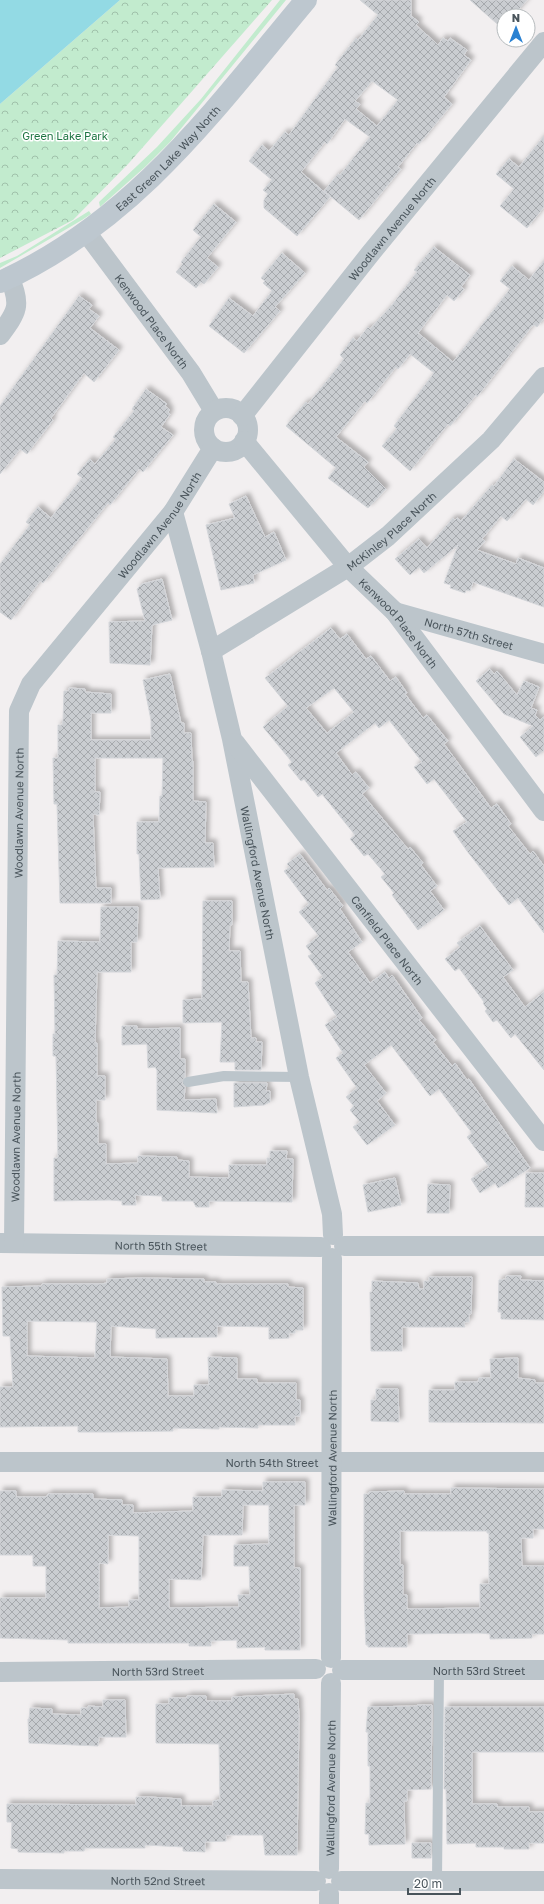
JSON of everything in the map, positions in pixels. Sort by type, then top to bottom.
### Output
[{"type":"main road","name":"East Green Lake Way North","points":[[5,280],[62,249],[136,193],[187,143],[306,0]]},
{"type":"street","name":"Woodlawn Avenue North","points":[[242,416],[370,254],[544,42]]},
{"type":"street","name":"Kenwood Place North","points":[[86,232],[191,373],[214,411]]},
{"type":"street","points":[[0,335],[16,311],[17,300],[5,280]]},
{"type":"street","name":"McKinley Place North","points":[[211,651],[348,567],[388,536],[491,440],[544,377]]},
{"type":"street","points":[[226,408],[234,409],[242,416],[247,426],[244,441],[239,447],[227,452],[214,448],[208,443],[204,430],[207,418],[214,411],[226,408]]},
{"type":"street","name":"Kenwood Place North","points":[[244,441],[348,567],[395,612],[544,811]]},
{"type":"street","name":"Woodlawn Avenue North","points":[[7,1243],[9,810],[19,711],[26,692],[173,512],[214,448]]},
{"type":"street","name":"Wallingford Avenue North","points":[[173,512],[211,651],[232,739],[299,1077],[332,1214],[329,1886]]},
{"type":"street","name":"North 57th Street","points":[[395,612],[544,654]]},
{"type":"street","name":"Canfield Place North","points":[[232,739],[544,1141]]},
{"type":"street","name":"North 55th Street","points":[[7,1243],[333,1247],[544,1246]]},
{"type":"street","name":"North 54th Street","points":[[0,1462],[544,1462]]},
{"type":"street","name":"North 53rd Street","points":[[0,1672],[544,1670]]},
{"type":"street","name":"North 52nd Street","points":[[0,1878],[329,1886],[437,1881],[544,1881]]},
{"type":"lane","points":[[188,1082],[224,1076],[299,1077]]},
{"type":"lane","points":[[437,1881],[439,1670]]},
{"type":"green space","name":"Green Lake Park","points":[[120,0],[272,0],[129,163],[73,220],[0,258],[0,104]]},
{"type":"green space","points":[[280,0],[286,0],[170,142],[145,167],[100,207],[99,202],[157,147],[201,99]]},
{"type":"green space","points":[[89,211],[91,214],[82,220],[0,268],[0,263],[17,256]]},
{"type":"water","points":[[0,0],[120,0],[0,104]]},
{"type":"building","points":[[360,0],[411,0],[411,16],[419,22],[416,25],[438,45],[443,38],[448,41],[450,38],[467,50],[464,55],[471,60],[444,97],[452,104],[419,144],[417,143],[398,167],[401,169],[359,220],[324,191],[338,174],[340,175],[370,137],[345,119],[327,144],[325,142],[301,172],[330,197],[297,236],[264,208],[264,200],[268,194],[263,190],[272,180],[249,161],[262,145],[269,151],[285,132],[289,135],[338,67],[335,65],[356,38],[358,40],[378,15]],"holes":[[[372,81],[398,100],[377,126],[356,109],[360,104],[355,101]]]},
{"type":"building","points":[[470,0],[527,0],[520,8],[496,8],[496,23]]},
{"type":"building","points":[[544,136],[544,207],[527,228],[500,206],[514,189],[496,174],[509,159],[519,167]]},
{"type":"building","points":[[214,204],[236,222],[207,258],[218,267],[204,284],[201,282],[196,288],[176,272],[183,264],[181,262],[201,237],[193,230]]},
{"type":"building","points":[[434,247],[470,275],[461,287],[464,289],[454,301],[447,295],[418,333],[453,362],[510,289],[500,281],[512,266],[529,280],[544,261],[544,318],[537,327],[534,325],[532,326],[477,397],[476,395],[450,426],[448,424],[410,471],[382,446],[397,429],[394,426],[434,373],[410,354],[398,369],[396,367],[367,403],[365,401],[336,437],[368,462],[364,467],[386,489],[368,508],[328,478],[336,468],[286,426],[306,402],[308,404],[344,359],[340,355],[353,338],[357,341],[368,327],[370,329],[392,305],[417,272],[414,270]]},
{"type":"building","points":[[282,253],[305,273],[275,307],[280,311],[244,353],[209,326],[229,298],[253,316],[272,291],[263,283],[265,281],[261,278]]},
{"type":"building","points":[[79,296],[92,305],[89,309],[99,316],[90,328],[119,350],[94,382],[84,373],[51,418],[53,420],[27,454],[20,449],[0,474],[0,406]]},
{"type":"building","points":[[146,389],[167,404],[165,406],[170,410],[168,412],[170,414],[161,427],[173,435],[143,472],[139,469],[110,505],[108,503],[43,583],[40,581],[11,620],[0,612],[0,564],[30,525],[26,522],[38,507],[51,518],[82,478],[77,474],[90,459],[95,464],[116,439],[113,437],[134,411],[132,409]]},
{"type":"building","points":[[514,459],[544,482],[544,491],[533,505],[526,499],[507,521],[501,516],[482,539],[485,541],[477,550],[516,564],[518,558],[544,568],[544,607],[473,582],[470,591],[466,590],[465,593],[450,588],[451,585],[444,583],[458,545],[424,573],[419,567],[410,575],[395,559],[419,539],[427,548],[453,518],[455,520],[457,518],[461,521],[492,485],[494,486]]},
{"type":"building","points":[[246,496],[265,537],[274,532],[286,560],[253,575],[254,583],[221,590],[206,525],[235,518],[229,504]]},
{"type":"building","points":[[162,579],[172,620],[152,625],[150,665],[110,663],[109,622],[145,621],[137,589],[142,584]]},
{"type":"building","points":[[331,628],[340,639],[347,634],[366,659],[371,656],[390,681],[396,677],[407,693],[405,694],[423,718],[427,715],[448,741],[444,744],[491,808],[497,804],[511,824],[508,826],[530,854],[533,851],[544,866],[544,933],[518,898],[509,905],[467,851],[453,831],[467,822],[434,779],[427,784],[414,767],[422,762],[389,720],[379,728],[375,723],[336,753],[352,775],[356,772],[369,788],[362,794],[408,849],[410,847],[423,863],[421,865],[437,886],[430,891],[444,910],[418,930],[392,895],[394,893],[381,877],[385,874],[368,854],[364,856],[350,839],[355,835],[322,794],[318,797],[304,779],[301,781],[288,765],[292,762],[263,727],[288,706],[265,678]],"holes":[[[334,688],[354,712],[327,733],[306,708]]]},
{"type":"building","points":[[490,669],[494,674],[497,671],[517,695],[524,681],[539,687],[531,708],[537,710],[535,715],[540,720],[544,717],[544,750],[536,757],[520,737],[533,726],[504,714],[476,681]]},
{"type":"building","points":[[170,674],[181,723],[184,723],[184,733],[191,733],[193,801],[206,802],[205,843],[213,843],[214,867],[158,868],[160,899],[141,900],[139,854],[137,854],[137,822],[159,822],[160,796],[162,796],[163,758],[95,758],[95,792],[100,792],[99,815],[93,814],[96,888],[111,888],[111,903],[60,903],[57,804],[54,804],[53,758],[58,758],[58,725],[62,725],[63,720],[64,691],[69,691],[69,688],[85,689],[85,692],[111,694],[111,713],[91,713],[91,740],[151,740],[151,720],[143,680]]},
{"type":"building","points":[[300,854],[327,890],[329,888],[343,906],[340,909],[362,942],[348,952],[370,983],[385,972],[389,978],[392,975],[422,1018],[419,1020],[436,1040],[433,1042],[452,1066],[455,1063],[467,1080],[469,1079],[530,1168],[498,1188],[495,1183],[480,1193],[471,1179],[489,1167],[467,1137],[472,1133],[439,1089],[430,1096],[391,1045],[364,1065],[386,1093],[377,1101],[395,1125],[367,1145],[353,1127],[360,1122],[350,1110],[354,1106],[346,1097],[357,1088],[336,1058],[343,1053],[325,1025],[337,1017],[315,983],[323,977],[308,956],[312,954],[306,946],[319,936],[299,912],[309,904],[284,871],[290,867],[287,864]]},
{"type":"building","points":[[203,901],[232,901],[232,925],[230,925],[229,951],[240,951],[241,982],[248,982],[251,1038],[256,1038],[256,1042],[262,1042],[261,1070],[235,1070],[235,1062],[220,1062],[222,1022],[183,1023],[183,1000],[202,999]]},
{"type":"building","points":[[101,907],[138,907],[137,942],[131,942],[131,972],[97,972],[95,1043],[97,1043],[97,1076],[105,1076],[105,1100],[96,1100],[96,1122],[98,1123],[98,1144],[106,1144],[106,1164],[138,1163],[138,1156],[177,1157],[177,1160],[189,1161],[189,1177],[229,1178],[229,1165],[267,1165],[267,1158],[270,1158],[270,1151],[287,1151],[286,1159],[293,1159],[292,1202],[209,1201],[209,1207],[196,1207],[193,1201],[162,1201],[162,1196],[135,1195],[136,1205],[122,1205],[122,1201],[110,1200],[54,1201],[54,1158],[58,1158],[56,1056],[53,1056],[53,1034],[55,1034],[54,975],[57,975],[58,941],[100,942]]},
{"type":"building","points":[[480,926],[513,970],[503,977],[525,1007],[544,992],[544,1070],[515,1034],[511,1038],[497,1020],[493,1022],[485,1011],[487,1009],[483,1003],[484,1002],[459,968],[455,971],[445,959],[460,947],[457,943]]},
{"type":"building","points":[[122,1026],[137,1026],[137,1029],[180,1028],[180,1059],[185,1059],[185,1077],[182,1083],[185,1087],[184,1100],[216,1099],[217,1113],[157,1110],[157,1070],[155,1067],[148,1068],[147,1044],[122,1045]]},
{"type":"building","points":[[234,1083],[267,1083],[266,1091],[270,1091],[270,1102],[264,1105],[234,1107]]},
{"type":"building","points":[[526,1173],[544,1173],[544,1207],[525,1207]]},
{"type":"building","points":[[395,1178],[401,1205],[368,1212],[363,1185]]},
{"type":"building","points":[[428,1184],[450,1185],[449,1213],[427,1213]]},
{"type":"building","points":[[506,1276],[521,1276],[520,1280],[544,1281],[544,1320],[501,1319],[501,1312],[498,1312],[499,1280],[506,1279]]},
{"type":"building","points":[[429,1277],[472,1277],[471,1314],[469,1314],[469,1322],[464,1322],[465,1327],[402,1327],[402,1351],[371,1351],[370,1292],[372,1292],[372,1281],[418,1283],[419,1289],[424,1289],[424,1281],[429,1281]]},
{"type":"building","points":[[107,1279],[204,1279],[204,1282],[216,1282],[216,1284],[288,1284],[288,1287],[303,1288],[303,1330],[295,1330],[295,1333],[289,1333],[289,1338],[269,1339],[269,1327],[217,1326],[217,1337],[156,1338],[156,1329],[111,1326],[110,1357],[167,1359],[168,1396],[194,1396],[194,1385],[209,1385],[208,1357],[237,1358],[237,1379],[257,1379],[257,1383],[296,1383],[296,1400],[300,1400],[300,1416],[295,1416],[295,1425],[258,1425],[258,1428],[219,1427],[219,1429],[173,1428],[173,1431],[112,1432],[78,1432],[78,1426],[0,1427],[0,1387],[13,1387],[10,1336],[3,1336],[2,1287],[42,1286],[42,1284],[101,1284],[107,1283]],"holes":[[[27,1321],[97,1322],[95,1358],[27,1356]]]},
{"type":"building","points":[[518,1358],[518,1378],[535,1380],[535,1383],[544,1383],[544,1423],[429,1422],[429,1390],[455,1390],[455,1382],[478,1382],[479,1378],[491,1378],[490,1359]]},
{"type":"building","points":[[376,1389],[398,1389],[399,1422],[371,1421],[371,1400],[376,1400]]},
{"type":"building","points":[[263,1482],[305,1482],[305,1505],[294,1505],[294,1568],[300,1568],[300,1650],[265,1650],[265,1647],[237,1648],[237,1640],[211,1641],[211,1646],[189,1646],[189,1643],[68,1643],[68,1640],[0,1638],[0,1598],[46,1598],[46,1566],[33,1566],[33,1555],[0,1555],[0,1491],[16,1491],[16,1497],[44,1497],[48,1496],[48,1494],[93,1494],[93,1499],[122,1500],[122,1505],[133,1505],[133,1513],[193,1511],[193,1497],[219,1497],[222,1496],[222,1490],[263,1491]],"holes":[[[243,1505],[269,1505],[269,1544],[234,1545],[234,1566],[249,1566],[250,1595],[238,1595],[239,1607],[169,1608],[169,1579],[201,1580],[203,1535],[242,1535]],[[108,1535],[139,1536],[139,1600],[129,1600],[129,1607],[99,1608],[99,1563],[108,1564]]]},
{"type":"building","points":[[451,1488],[544,1489],[544,1529],[533,1529],[533,1538],[521,1538],[522,1566],[544,1566],[544,1634],[532,1634],[532,1638],[490,1639],[490,1634],[480,1633],[407,1634],[407,1647],[368,1647],[368,1645],[366,1645],[364,1596],[364,1494],[369,1494],[369,1492],[404,1491],[404,1494],[451,1494]],"holes":[[[400,1531],[487,1531],[487,1533],[489,1533],[489,1584],[480,1584],[480,1608],[407,1609],[407,1595],[403,1595],[403,1565],[400,1565]]]},
{"type":"building","points":[[294,1694],[294,1699],[298,1699],[299,1717],[297,1855],[265,1855],[263,1835],[226,1835],[226,1841],[205,1842],[205,1852],[183,1851],[183,1847],[145,1845],[145,1848],[85,1848],[84,1851],[64,1851],[64,1853],[18,1852],[18,1849],[11,1848],[12,1822],[7,1822],[7,1804],[136,1805],[136,1797],[149,1797],[181,1799],[181,1806],[213,1806],[213,1801],[220,1800],[219,1744],[156,1743],[156,1704],[169,1704],[169,1698],[187,1698],[187,1696],[206,1696],[206,1701],[232,1701],[232,1697]]},
{"type":"building","points":[[103,1700],[125,1700],[126,1737],[99,1737],[98,1746],[29,1743],[28,1719],[30,1708],[52,1709],[52,1714],[81,1715],[81,1708],[88,1708],[88,1706],[103,1707]]},
{"type":"building","points":[[432,1705],[431,1789],[407,1790],[407,1801],[404,1801],[405,1844],[369,1845],[369,1834],[365,1834],[366,1803],[370,1803],[370,1766],[368,1766],[368,1732],[366,1732],[368,1707]]},
{"type":"building","points":[[445,1707],[544,1707],[544,1752],[472,1752],[472,1804],[497,1804],[497,1807],[529,1807],[529,1812],[544,1812],[544,1843],[529,1843],[529,1849],[476,1847],[476,1843],[447,1844],[446,1789],[444,1789]]},
{"type":"building","points":[[412,1843],[431,1843],[431,1858],[412,1858]]}]
